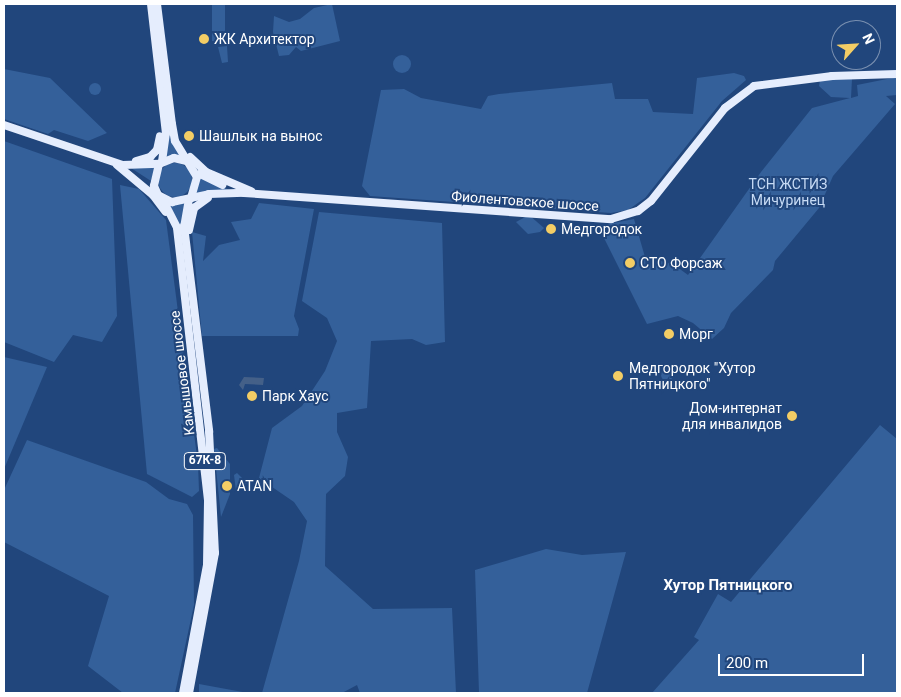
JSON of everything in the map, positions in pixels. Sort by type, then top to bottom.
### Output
[{"type":"main road","points":[[152,4],[166,133],[160,163],[154,175],[155,190]]},
{"type":"main road","points":[[157,4],[175,141],[186,161],[196,172]]},
{"type":"main road","name":"Фиолентовское шоссе","points":[[190,198],[260,194],[586,219],[625,217],[651,201],[725,108],[754,86],[832,76],[897,74]]},
{"type":"main road","points":[[94,156],[139,161],[157,150],[160,136],[161,89]]},
{"type":"main road","points":[[168,98],[183,146],[192,160],[206,172],[260,194]]},
{"type":"main road","points":[[4,125],[123,165],[160,163],[174,158],[186,161]]},
{"type":"main road","points":[[113,162],[153,194],[168,215],[181,264]]},
{"type":"main road","points":[[123,165],[155,190]]},
{"type":"main road","name":"Фиолентовское шоссе","points":[[196,172],[239,194]]},
{"type":"main road","name":"67К-8","points":[[186,244],[184,226],[190,198],[196,187],[196,172]]},
{"type":"main road","name":"67К-8","points":[[155,190],[164,200]]},
{"type":"main road","points":[[186,244],[189,223],[197,203],[211,197],[239,194]]},
{"type":"main road","points":[[164,200],[178,202],[190,198]]},
{"type":"main road","name":"Камышовое шоссе","points":[[164,200],[177,228],[208,502],[208,565],[182,693]]},
{"type":"main road","name":"Камышовое шоссе","points":[[186,244],[209,431],[215,553],[207,611],[189,693]]},
{"type":"green space","points":[[212,4],[225,4],[225,41],[212,41]]},
{"type":"green space","points":[[332,4],[340,41],[301,51],[296,47],[289,55],[279,56],[273,32],[274,16],[289,22],[300,19],[314,8]]},
{"type":"green space","points":[[227,46],[228,62],[222,63],[218,47]]},
{"type":"green space","points":[[402,55],[408,58],[411,64],[408,70],[402,73],[396,70],[393,64],[396,58]]},
{"type":"green space","points":[[4,69],[50,78],[107,133],[88,141],[54,130],[48,134],[4,119]]},
{"type":"green space","points":[[734,73],[744,76],[746,80],[722,101],[645,198],[628,210],[611,213],[370,196],[362,186],[381,90],[404,89],[421,98],[481,109],[488,96],[612,83],[615,99],[648,99],[653,112],[693,114],[697,78]]},
{"type":"green space","name":"ТСН ЖСТИЗ Мичуринец","points":[[897,77],[897,95],[886,96],[895,104],[833,176],[819,208],[775,261],[773,270],[731,313],[724,328],[712,339],[693,323],[678,316],[647,324],[598,226],[634,219],[645,257],[673,264],[688,275],[761,172],[812,108],[850,98],[831,97],[819,86],[820,80],[852,79],[851,98],[858,96],[857,85]]},
{"type":"green space","points":[[95,83],[101,89],[95,95],[89,89]]},
{"type":"green space","points":[[170,132],[180,156],[165,158]]},
{"type":"green space","points":[[4,141],[112,179],[117,316],[102,342],[73,335],[54,362],[4,342]]},
{"type":"green space","points":[[175,163],[182,164],[187,168],[191,173],[191,187],[187,192],[182,196],[175,197],[168,196],[163,192],[159,187],[158,180],[159,173],[163,168],[168,164]]},
{"type":"green space","points":[[155,166],[151,181],[131,168]]},
{"type":"green space","points":[[200,177],[208,181],[232,191],[195,195]]},
{"type":"green space","points":[[120,185],[139,189],[166,220],[198,464],[199,491],[192,497],[147,474]]},
{"type":"green space","points":[[185,203],[180,233],[170,204]]},
{"type":"green space","points":[[259,203],[314,209],[294,316],[299,329],[298,336],[202,336],[192,232],[206,236],[203,261],[219,245],[240,240],[231,222],[251,219]]},
{"type":"green space","points":[[319,212],[442,223],[445,342],[426,345],[412,339],[371,341],[367,408],[337,413],[337,432],[348,457],[345,476],[326,494],[325,566],[373,609],[452,608],[456,693],[360,693],[357,685],[342,693],[262,693],[299,561],[307,521],[294,502],[259,478],[272,428],[302,406],[325,371],[337,341],[327,318],[302,301]]},
{"type":"green space","points":[[529,215],[544,228],[540,232],[528,234],[516,222]]},
{"type":"green space","points":[[4,357],[47,367],[4,469]]},
{"type":"green space","points":[[667,369],[673,375],[667,381],[661,375]]},
{"type":"green space","points":[[880,425],[897,439],[897,693],[652,693],[699,640],[694,637],[718,594],[731,602]]},
{"type":"green space","points":[[27,440],[146,482],[169,499],[187,504],[193,515],[194,605],[175,693],[123,693],[88,666],[109,596],[4,542],[4,490]]},
{"type":"green space","points":[[217,448],[230,464],[230,494],[221,517],[214,449]]},
{"type":"green space","points":[[237,473],[247,483],[236,491],[234,475]]},
{"type":"green space","points":[[546,549],[582,555],[626,552],[587,693],[479,693],[475,570]]},
{"type":"green space","points":[[199,684],[248,693],[199,693]]},
{"type":"shaded area","points":[[244,377],[264,378],[263,385],[245,384],[243,390],[239,385]]},
{"type":"place","name":"ЖК Архитектор","points":[[204,39]]},
{"type":"place","name":"Шашлык на вынос","points":[[189,136]]},
{"type":"place","name":"Медгородок","points":[[551,229]]},
{"type":"place","name":"СТО Форсаж","points":[[630,263]]},
{"type":"place","name":"Морг","points":[[669,334]]},
{"type":"place","name":"Медгородок \"Хутор Пятницкого\"","points":[[618,376]]},
{"type":"place","name":"Парк Хаус","points":[[252,396]]},
{"type":"place","name":"Дом-интернат для инвалидов","points":[[792,416]]},
{"type":"place","name":"ATAN","points":[[227,486]]},
{"type":"district","name":"Хутор Пятницкого","points":[[728,586]]}]
